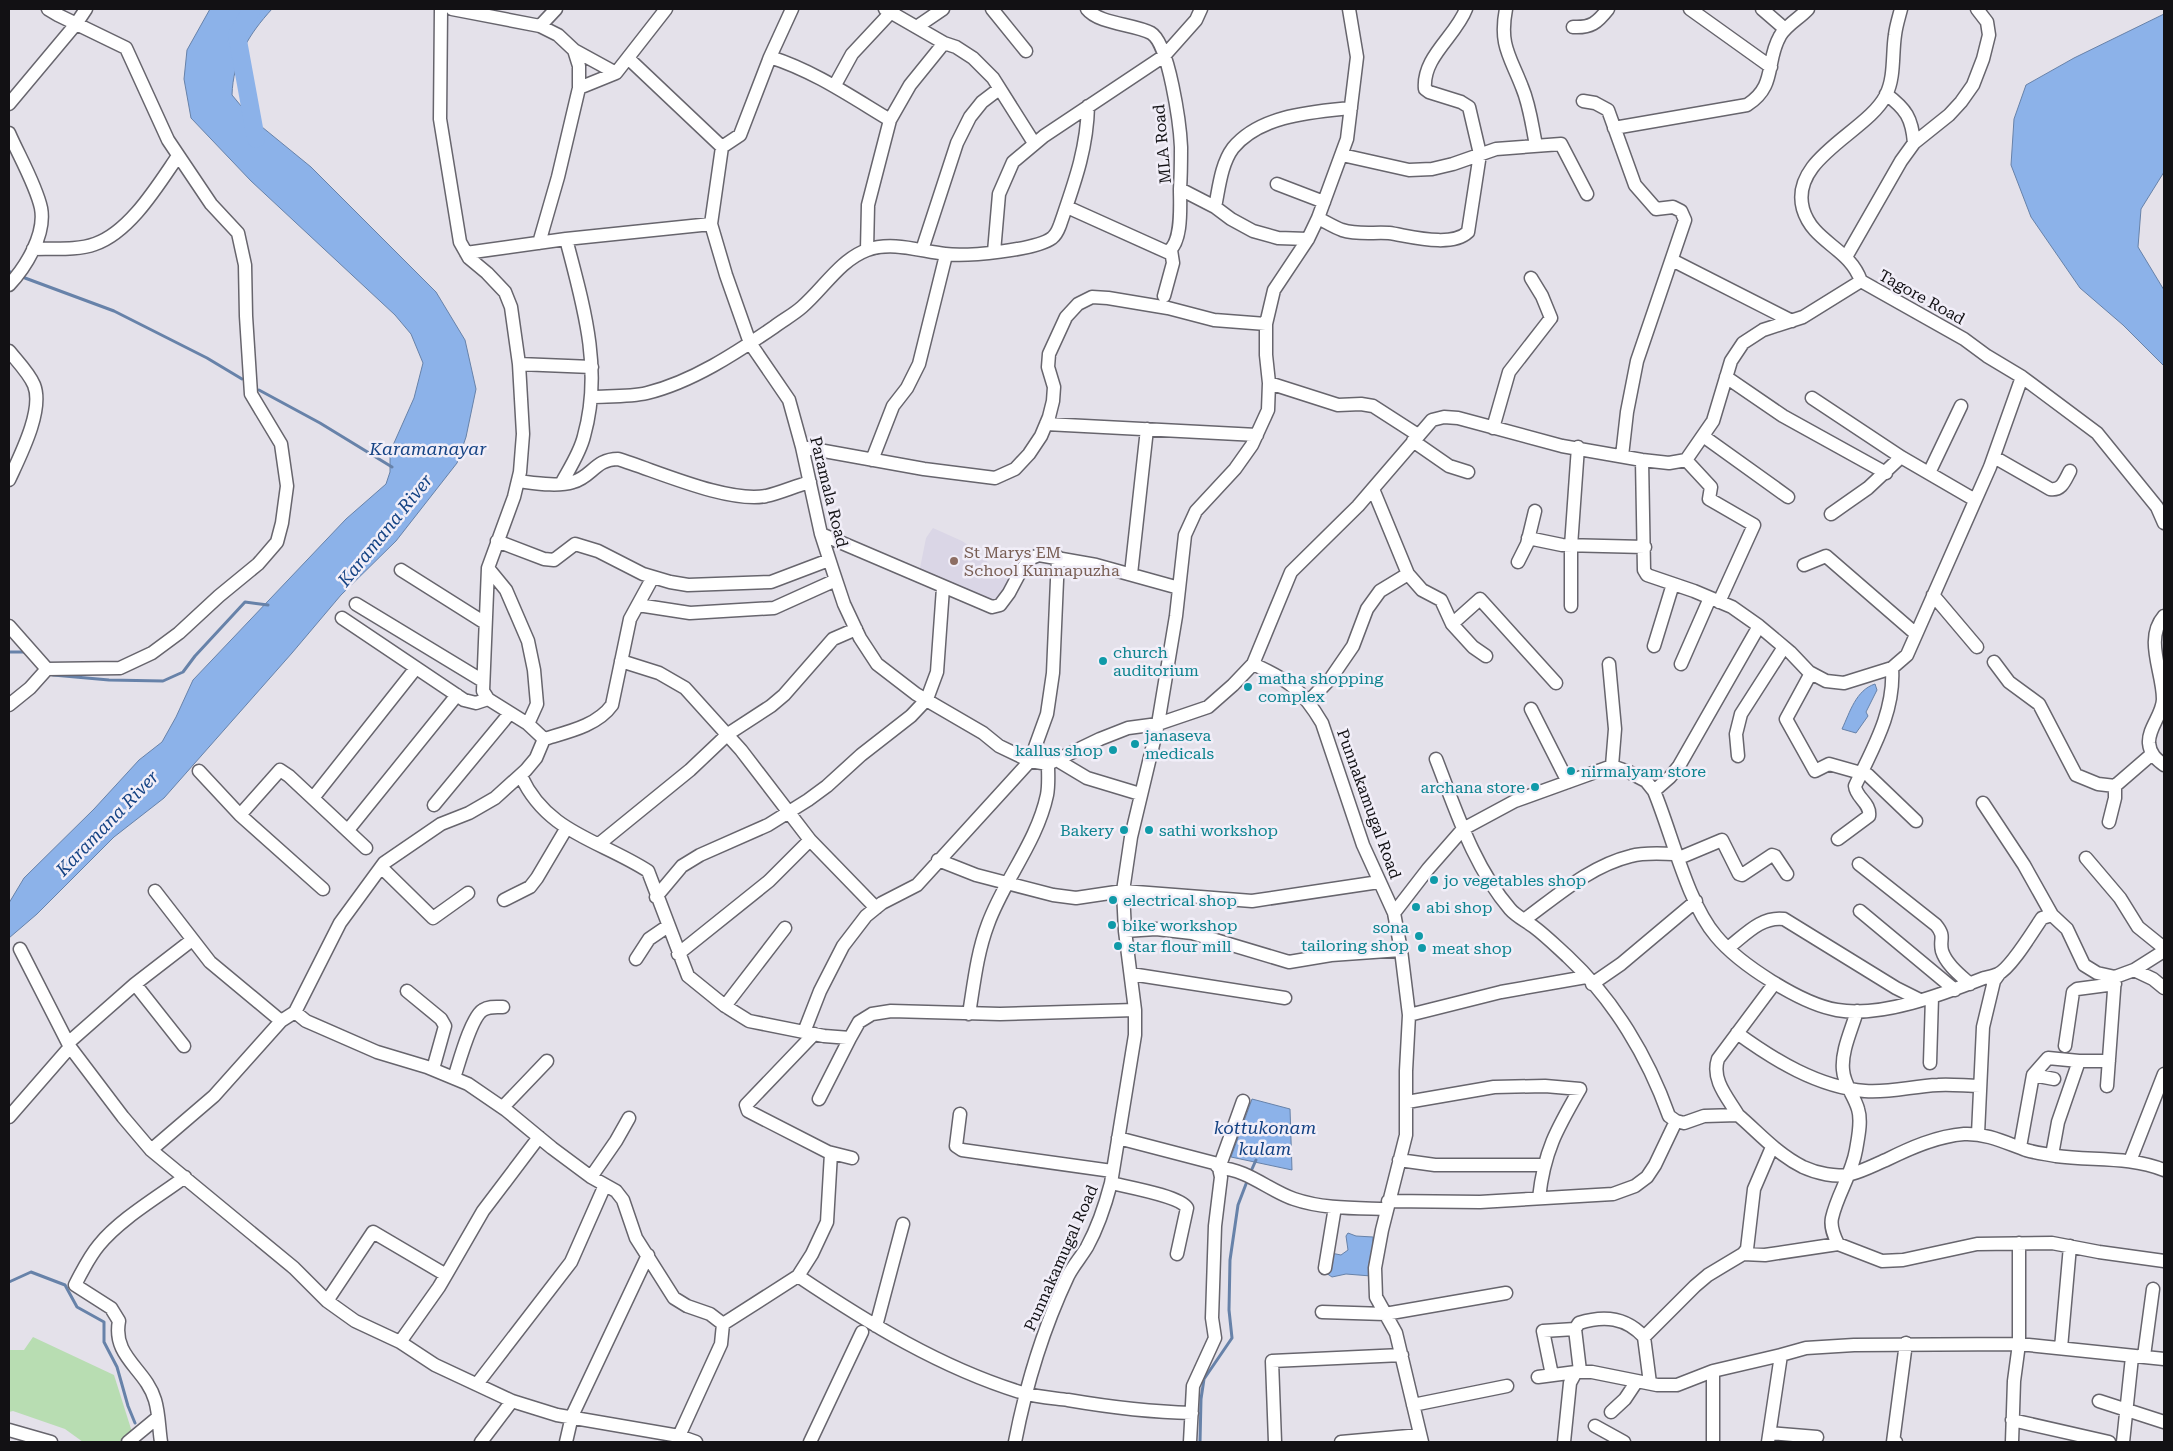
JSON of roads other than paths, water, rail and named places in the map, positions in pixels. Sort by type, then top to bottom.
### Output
[{"type":"street","points":[[9,705],[30,688],[47,669],[120,668],[152,653],[179,633],[219,596],[258,564],[277,542],[282,523],[287,486],[281,444],[251,394],[246,316],[246,265],[238,233],[211,204],[168,140],[126,48],[48,9]]},
{"type":"street","points":[[9,104],[76,24],[86,9]]},
{"type":"street","points":[[441,9],[440,119],[460,242],[469,258],[487,272],[505,292],[511,307],[519,364],[523,434],[518,481],[488,568],[483,691],[488,699],[528,724],[544,739]]},
{"type":"street","points":[[452,9],[540,26],[558,35],[574,50],[616,73]]},
{"type":"street","points":[[540,26],[556,9]]},
{"type":"street","points":[[579,88],[616,73],[666,9]]},
{"type":"street","points":[[628,59],[722,147],[740,135],[790,9]]},
{"type":"street","points":[[918,26],[944,9]]},
{"type":"street","points":[[992,9],[1026,51]]},
{"type":"street","name":"MLA Road","points":[[1087,9],[1102,18],[1153,34],[1161,43],[1174,95],[1181,145],[1180,189],[1215,207],[1231,220],[1253,231],[1278,238],[1308,239]]},
{"type":"street","points":[[994,252],[999,194],[1013,162],[1034,143],[1164,56],[1196,20],[1201,9]]},
{"type":"street","points":[[1318,218],[1341,229],[1359,233],[1386,233],[1443,240],[1461,238],[1468,232],[1480,154],[1469,107],[1461,102],[1429,92],[1425,89],[1424,82],[1440,47],[1466,9]]},
{"type":"street","points":[[1506,9],[1503,35],[1507,54],[1522,88],[1536,145]]},
{"type":"street","points":[[1573,26],[1587,28],[1601,18],[1608,9]]},
{"type":"street","points":[[1690,9],[1771,67]]},
{"type":"street","points":[[1762,9],[1785,28]]},
{"type":"street","points":[[1614,128],[1747,105],[1758,97],[1766,87],[1779,38],[1785,28],[1808,9]]},
{"type":"street","name":"Tagore Road","points":[[1901,9],[1895,34],[1892,69],[1886,94],[1871,115],[1838,141],[1821,158],[1801,193],[1803,207],[1812,228],[1846,257],[1856,268],[1861,281],[1964,339],[1987,356],[2022,377],[2097,433],[2157,508],[2164,523]]},
{"type":"street","points":[[1846,257],[1901,161],[1914,143],[1949,115],[1973,86],[1984,59],[1989,35],[1987,22],[1978,9]]},
{"type":"street","points":[[835,85],[852,54],[890,10],[944,43],[956,47],[974,58],[993,78],[1034,143]]},
{"type":"street","name":"Punnakamugal Road","points":[[1015,1442],[1024,1394],[1036,1358],[1069,1274],[1092,1237],[1105,1206],[1112,1177],[1135,1034],[1135,1010],[1125,931],[1124,891],[1131,837],[1158,724],[1179,588],[1184,536],[1196,511],[1235,469],[1257,435],[1268,410],[1269,383],[1266,355],[1266,324],[1274,290],[1308,239],[1318,218],[1347,139],[1357,57],[1353,10]]},
{"type":"street","points":[[867,250],[868,205],[890,120],[910,85],[944,43]]},
{"type":"street","points":[[539,243],[558,177],[579,88],[579,66],[574,50]]},
{"type":"street","points":[[770,57],[796,65],[835,85],[890,120]]},
{"type":"street","points":[[922,250],[957,143],[970,117],[982,102],[1000,89]]},
{"type":"street","points":[[1886,94],[1904,110],[1911,120],[1914,143]]},
{"type":"street","points":[[1583,101],[1595,103],[1608,110],[1636,185],[1645,199],[1656,209],[1673,207],[1681,211],[1685,220],[1637,361],[1626,412],[1622,456]]},
{"type":"street","points":[[591,397],[646,394],[667,387],[700,371],[750,343],[802,308],[848,262],[867,250],[894,247],[946,255],[994,252],[1019,248],[1052,238],[1056,234],[1067,206],[1080,166],[1087,132],[1088,106]]},
{"type":"street","points":[[1215,207],[1224,167],[1233,149],[1246,137],[1263,126],[1278,120],[1313,112],[1351,108]]},
{"type":"street","points":[[9,133],[41,208],[41,226],[33,249],[9,285]]},
{"type":"street","points":[[1342,155],[1409,170],[1432,169],[1496,149],[1561,144],[1587,194]]},
{"type":"street","name":"Paramala Road","points":[[722,147],[711,224],[750,343],[789,400],[802,447],[821,534],[836,580],[856,629],[877,664],[910,690],[983,733],[999,746],[1030,762],[1052,762]]},
{"type":"street","points":[[33,249],[92,245],[108,239],[149,198],[178,156]]},
{"type":"street","points":[[1277,184],[1324,202]]},
{"type":"street","points":[[1164,296],[1173,263],[1171,250],[1177,238],[1180,221],[1180,189]]},
{"type":"street","points":[[1067,206],[1167,252],[1171,250]]},
{"type":"street","points":[[466,253],[566,239],[711,224]]},
{"type":"street","points":[[561,484],[580,450],[584,436],[591,397],[592,367],[584,309],[566,239]]},
{"type":"street","points":[[872,460],[893,406],[907,388],[919,364],[946,255]]},
{"type":"street","points":[[1672,260],[1792,322]]},
{"type":"street","points":[[1493,428],[1509,372],[1550,318],[1542,296],[1531,278]]},
{"type":"street","points":[[1052,762],[1128,728],[1158,724],[1208,707],[1233,685],[1252,664],[1291,572],[1358,506],[1432,420],[1444,417],[1562,446],[1578,447],[1642,460],[1669,463],[1686,460],[1713,421],[1730,361],[1743,343],[1762,330],[1792,322],[1802,317],[1861,281]]},
{"type":"street","points":[[802,447],[924,469],[995,478],[1015,469],[1029,454],[1046,424],[1054,387],[1048,367],[1049,354],[1066,317],[1078,304],[1092,297],[1168,308],[1214,320],[1266,324]]},
{"type":"street","points":[[9,351],[34,383],[37,393],[32,422],[9,480]]},
{"type":"street","points":[[519,364],[592,367]]},
{"type":"street","points":[[1642,460],[1644,570],[1647,575],[1732,607],[1784,647],[1811,674],[1826,681],[1844,683],[1892,668],[1907,655],[1994,456],[2022,377]]},
{"type":"street","points":[[1726,378],[1783,416],[1886,473]]},
{"type":"street","points":[[1269,383],[1338,405],[1361,404],[1373,406],[1449,466],[1468,472]]},
{"type":"street","points":[[1812,398],[1900,457],[1975,500]]},
{"type":"street","points":[[1929,472],[1960,406]]},
{"type":"street","points":[[1046,424],[1257,435]]},
{"type":"street","points":[[1131,574],[1146,429]]},
{"type":"street","points":[[1703,436],[1788,497]]},
{"type":"street","points":[[1571,606],[1571,546],[1578,447]]},
{"type":"street","points":[[1994,456],[2050,489],[2055,490],[2060,488],[2070,471]]},
{"type":"street","points":[[1831,514],[1886,473],[1900,457]]},
{"type":"street","points":[[518,481],[561,484],[574,482],[582,478],[598,464],[609,459],[618,459],[686,482],[734,495],[765,496],[810,482]]},
{"type":"street","points":[[1681,664],[1754,525],[1708,499],[1711,487],[1686,460]]},
{"type":"street","points":[[1373,489],[1408,574],[1422,590],[1441,600],[1452,624],[1473,647],[1486,656]]},
{"type":"street","points":[[1518,562],[1528,538],[1534,511]]},
{"type":"street","points":[[821,534],[943,588],[992,607],[1000,604],[1009,593],[1029,559],[1039,555],[1058,557],[1131,574],[1179,588]]},
{"type":"street","points":[[1528,538],[1571,546],[1644,547]]},
{"type":"street","points":[[498,541],[544,559],[554,560],[575,544],[584,546],[653,577],[688,585],[771,582],[803,568],[829,560]]},
{"type":"street","points":[[1804,565],[1826,556],[1916,634]]},
{"type":"street","points":[[852,1158],[831,1153],[757,1116],[748,1111],[746,1105],[809,1033],[820,991],[843,946],[866,916],[917,884],[1030,762],[1047,714],[1053,673],[1058,557]]},
{"type":"street","points":[[488,568],[506,590],[528,641],[534,670],[537,704],[528,724]]},
{"type":"street","points":[[401,570],[485,623]]},
{"type":"street","points":[[1309,701],[1331,678],[1353,646],[1367,609],[1380,591],[1408,574]]},
{"type":"street","points":[[544,739],[583,727],[607,712],[614,698],[630,619],[653,577]]},
{"type":"street","points":[[638,605],[690,613],[774,608],[836,580]]},
{"type":"street","points":[[1654,646],[1673,584]]},
{"type":"street","points":[[656,897],[682,866],[768,825],[827,786],[860,755],[911,716],[927,700],[938,672],[943,588]]},
{"type":"street","points":[[1933,595],[1977,647]]},
{"type":"street","points":[[1452,624],[1480,599],[1556,683]]},
{"type":"street","points":[[356,604],[482,681]]},
{"type":"street","points":[[2164,616],[2156,629],[2154,640],[2162,690],[2161,720],[2149,742],[2152,754],[2164,765]]},
{"type":"street","points":[[342,618],[464,700],[476,703],[488,699]]},
{"type":"street","points":[[9,626],[47,669]]},
{"type":"street","points":[[1654,791],[1679,766],[1759,626]]},
{"type":"street","points":[[599,844],[690,770],[728,734],[771,706],[784,695],[833,639],[856,629]]},
{"type":"street","points":[[1738,756],[1737,726],[1741,714],[1784,647]]},
{"type":"street","points":[[621,661],[659,673],[685,688],[728,734],[810,840],[876,908]]},
{"type":"street","points":[[1994,662],[2009,682],[2039,704],[2076,775],[2098,784],[2115,786],[2152,754]]},
{"type":"street","name":"Punnakamugal Road","points":[[1252,664],[1283,679],[1299,690],[1309,701],[1322,723],[1363,845],[1394,913],[1401,950],[1409,1015],[1406,1071],[1406,1135],[1387,1205],[1375,1268],[1376,1298],[1396,1332],[1421,1439]]},
{"type":"street","points":[[1609,664],[1615,729],[1612,766]]},
{"type":"street","points":[[313,798],[416,668]]},
{"type":"street","points":[[1838,839],[1869,816],[1868,806],[1856,791],[1855,786],[1888,716],[1894,685],[1892,668]]},
{"type":"street","points":[[1811,674],[1786,719],[1815,771],[1829,764],[1868,775],[1916,821]]},
{"type":"street","points":[[348,830],[457,695]]},
{"type":"street","points":[[1530,710],[1568,782]]},
{"type":"street","points":[[434,805],[510,713]]},
{"type":"street","points":[[151,1150],[214,1096],[280,1021],[294,1012],[340,923],[381,867],[441,824],[495,798],[521,776],[536,758],[544,739]]},
{"type":"street","points":[[1436,759],[1478,860],[1499,894],[1511,911],[1569,958],[1606,1000],[1638,1047],[1652,1074],[1669,1116],[1676,1121],[1684,1123],[1704,1116],[1738,1115]]},
{"type":"street","points":[[1052,762],[1087,778],[1140,794]]},
{"type":"street","points":[[969,1014],[979,952],[988,923],[1007,882],[1029,844],[1041,814],[1047,794],[1052,762]]},
{"type":"street","points":[[1394,913],[1428,869],[1464,829],[1515,801],[1612,766],[1646,781],[1654,791],[1701,916],[1716,937],[1774,984],[1820,1005],[1837,1010],[1857,1011],[1880,1009],[1926,999],[1999,974]]},
{"type":"street","points":[[240,815],[280,770],[289,776],[366,848]]},
{"type":"street","points":[[199,771],[240,815],[324,889]]},
{"type":"street","points":[[521,776],[535,801],[566,829],[599,844],[648,871],[656,897],[688,976],[725,1006],[749,1021],[809,1033],[850,1038]]},
{"type":"street","points":[[2109,822],[2115,798],[2115,786]]},
{"type":"street","points":[[1983,803],[2024,865],[2052,915],[2067,928],[2084,965],[2097,973],[2115,980]]},
{"type":"street","points":[[504,900],[530,887],[566,829]]},
{"type":"street","points":[[678,954],[769,881],[810,840]]},
{"type":"street","points":[[1524,920],[1587,875],[1609,863],[1633,855],[1678,856],[1722,840],[1739,874],[1742,875],[1772,855],[1776,856],[1787,874]]},
{"type":"street","points":[[2065,1046],[2073,992],[2115,980],[2134,970],[2164,949],[2138,927],[2120,898],[2086,858]]},
{"type":"street","points":[[938,860],[976,875],[1076,898],[1124,891],[1252,901],[1293,896],[1338,886],[1379,882]]},
{"type":"street","points":[[1860,864],[1936,925],[1943,938],[1942,952],[1949,963],[1970,984]]},
{"type":"street","points":[[381,867],[433,918],[468,893]]},
{"type":"street","points":[[155,891],[210,962],[280,1021]]},
{"type":"street","points":[[1409,1015],[1501,992],[1589,980],[1622,964],[1696,901]]},
{"type":"street","points":[[1860,911],[1955,990]]},
{"type":"street","points":[[1978,1134],[1984,1027],[1994,981],[2012,961],[2042,918],[2052,915]]},
{"type":"street","points":[[1728,948],[1761,922],[1774,918],[1784,919],[1896,988],[1926,999]]},
{"type":"street","points":[[636,959],[649,939],[668,926]]},
{"type":"street","points":[[725,1006],[785,928]]},
{"type":"street","points":[[1125,931],[1156,930],[1192,933],[1289,962],[1331,955],[1401,950]]},
{"type":"street","points":[[9,1117],[69,1045],[135,984],[192,940]]},
{"type":"street","points":[[20,949],[69,1045],[123,1117],[151,1150],[294,1268],[327,1301],[355,1321],[400,1342],[435,1365],[538,1411],[679,1436],[696,1442]]},
{"type":"street","points":[[2134,970],[2153,979],[2164,988]]},
{"type":"street","points":[[1131,974],[1285,998]]},
{"type":"street","points":[[2107,1086],[2115,980]]},
{"type":"street","points":[[135,984],[184,1046]]},
{"type":"street","points":[[1774,984],[1718,1059],[1715,1068],[1717,1079],[1738,1115],[1772,1147],[1803,1167],[1837,1176],[1850,1174],[1941,1138],[1978,1134],[2052,1155],[2130,1161],[2164,1170]]},
{"type":"street","points":[[406,991],[441,1019],[445,1026],[433,1070]]},
{"type":"street","points":[[1926,999],[1930,1063]]},
{"type":"street","points":[[454,1078],[474,1023],[482,1010],[490,1007],[503,1007]]},
{"type":"street","points":[[819,1099],[859,1022],[872,1014],[891,1011],[969,1014],[1135,1010]]},
{"type":"street","points":[[1838,1244],[1833,1232],[1832,1219],[1850,1174],[1856,1152],[1859,1120],[1858,1110],[1842,1069],[1843,1058],[1857,1011]]},
{"type":"street","points":[[294,1012],[306,1021],[377,1052],[433,1070],[468,1084],[502,1107],[591,1177],[616,1192],[624,1200],[636,1238],[674,1298],[687,1306],[710,1314],[724,1324]]},
{"type":"street","points":[[1737,1033],[1785,1064],[1818,1079],[1848,1088],[1866,1091],[1938,1085],[1980,1086]]},
{"type":"street","points":[[2020,1147],[2033,1075],[2048,1058],[2109,1061]]},
{"type":"street","points":[[502,1107],[547,1061]]},
{"type":"street","points":[[2052,1155],[2058,1122],[2079,1061]]},
{"type":"street","points":[[2130,1161],[2164,1074]]},
{"type":"street","points":[[2033,1075],[2054,1079]]},
{"type":"street","points":[[1407,1102],[1461,1091],[1494,1087],[1545,1086],[1580,1089],[1558,1127],[1546,1154],[1539,1198]]},
{"type":"street","points":[[1190,1442],[1193,1386],[1215,1338],[1212,1318],[1215,1226],[1221,1178],[1219,1168],[1243,1101]]},
{"type":"street","points":[[960,1114],[956,1146],[962,1150],[1112,1177],[1185,1204],[1188,1208],[1177,1254]]},
{"type":"street","points":[[591,1177],[616,1141],[629,1118]]},
{"type":"street","points":[[1118,1138],[1209,1162],[1219,1168],[1232,1168],[1294,1199],[1335,1207],[1480,1202],[1613,1194],[1636,1186],[1647,1177],[1655,1165],[1676,1121]]},
{"type":"street","points":[[400,1342],[439,1287],[483,1211],[539,1137]]},
{"type":"street","points":[[1644,1337],[1695,1286],[1743,1254],[1747,1249],[1754,1189],[1772,1147]]},
{"type":"street","points":[[679,1436],[721,1344],[724,1324],[798,1276],[812,1254],[827,1222],[831,1153]]},
{"type":"street","points":[[1399,1160],[1436,1165],[1544,1166]]},
{"type":"street","points":[[162,1442],[155,1400],[148,1383],[123,1353],[117,1332],[119,1321],[111,1308],[75,1285],[90,1255],[100,1243],[128,1219],[185,1177]]},
{"type":"street","points":[[477,1384],[571,1262],[606,1185]]},
{"type":"street","points":[[1325,1268],[1335,1207]]},
{"type":"street","points":[[876,1326],[903,1224]]},
{"type":"street","points":[[327,1301],[373,1232],[446,1275]]},
{"type":"street","points":[[2012,1442],[2014,1381],[2019,1344],[2019,1243]]},
{"type":"street","points":[[1743,1254],[1765,1255],[1838,1244],[1882,1262],[1903,1260],[1977,1244],[2052,1243],[2164,1261]]},
{"type":"street","points":[[2061,1348],[2070,1246]]},
{"type":"street","points":[[566,1442],[572,1416],[648,1255]]},
{"type":"street","points":[[798,1276],[876,1326],[964,1371],[1024,1394],[1147,1412],[1192,1413]]},
{"type":"street","points":[[2123,1442],[2126,1410],[2152,1289]]},
{"type":"street","points":[[1322,1312],[1384,1314],[1506,1293]]},
{"type":"street","points":[[1564,1442],[1570,1383],[1578,1371],[1575,1329],[1579,1323],[1608,1318],[1634,1326],[1644,1337],[1650,1384]]},
{"type":"street","points":[[1552,1375],[1543,1331],[1575,1329]]},
{"type":"street","points":[[810,1442],[862,1332]]},
{"type":"street","points":[[1894,1442],[1906,1343]]},
{"type":"street","points":[[1538,1377],[1578,1371],[1650,1384],[1677,1385],[1713,1371],[1806,1348],[1906,1343],[2019,1344],[2164,1359]]},
{"type":"street","points":[[1275,1442],[1272,1361],[1402,1355]]},
{"type":"street","points":[[1781,1355],[1769,1438],[1817,1437]]},
{"type":"street","points":[[1713,1371],[1713,1442]]},
{"type":"street","points":[[1612,1412],[1637,1381]]},
{"type":"street","points":[[1413,1405],[1507,1386]]},
{"type":"street","points":[[481,1442],[512,1401]]},
{"type":"street","points":[[2099,1401],[2164,1422]]},
{"type":"street","points":[[128,1442],[157,1418]]},
{"type":"street","points":[[2012,1420],[2109,1442]]},
{"type":"street","points":[[1594,1426],[1624,1442]]},
{"type":"street","points":[[9,1430],[52,1442]]},
{"type":"street","points":[[1341,1442],[1421,1439]]},
{"type":"water","name":"Karamanayar","points":[[210,9],[272,9],[256,28],[244,48],[235,70],[232,95],[251,118],[311,167],[436,292],[465,340],[476,389],[466,437],[457,463],[396,541],[341,595],[164,798],[114,837],[37,914],[9,938],[9,903],[24,878],[94,809],[139,760],[162,742],[193,680],[346,519],[386,484],[390,472],[390,452],[414,398],[423,363],[411,334],[395,315],[251,181],[191,118],[184,79],[187,50]]},
{"type":"water","points":[[2164,14],[2164,172],[2141,209],[2138,247],[2164,290],[2164,366],[2123,325],[2080,288],[2031,217],[2011,165],[2014,119],[2026,85],[2074,58]]},
{"type":"water","points":[[1875,684],[1877,690],[1866,712],[1868,716],[1856,733],[1842,729],[1858,696],[1868,687]]},
{"type":"water","name":"kottukonam kulam","points":[[1252,1099],[1290,1109],[1292,1170],[1231,1157]]},
{"type":"water","points":[[1348,1233],[1356,1236],[1373,1237],[1373,1267],[1368,1267],[1372,1272],[1371,1276],[1346,1274],[1332,1277],[1326,1273],[1331,1253],[1341,1255],[1348,1250],[1346,1236]]},
{"type":"waterway","name":"Karamana River","points":[[252,9],[237,35],[256,139]]},
{"type":"waterway","points":[[25,278],[114,311],[207,358],[242,379]]},
{"type":"waterway","points":[[259,390],[320,423],[392,467]]},
{"type":"waterway","points":[[53,675],[109,680],[163,681],[183,672],[195,656],[245,602],[268,605]]},
{"type":"waterway","points":[[9,652],[25,652],[27,654]]},
{"type":"waterway","points":[[1252,1169],[1256,1160]]},
{"type":"waterway","points":[[1200,1442],[1201,1399],[1204,1379],[1232,1338],[1229,1310],[1230,1260],[1238,1205],[1246,1184]]},
{"type":"waterway","points":[[9,1282],[31,1272],[65,1285],[77,1307],[104,1322],[104,1342],[117,1367],[135,1423]]},
{"type":"place","name":"St Marys EM School Kunnapuzha","points":[[954,561]]},
{"type":"place","name":"church auditorium","points":[[1103,661]]},
{"type":"place","name":"matha shopping complex","points":[[1248,687]]},
{"type":"place","name":"janaseva medicals","points":[[1135,744]]},
{"type":"place","name":"kallus shop","points":[[1113,750]]},
{"type":"place","name":"nirmalyam store","points":[[1571,771]]},
{"type":"place","name":"archana store","points":[[1535,787]]},
{"type":"place","name":"Bakery","points":[[1124,830]]},
{"type":"place","name":"sathi workshop","points":[[1149,830]]},
{"type":"place","name":"jo vegetables shop","points":[[1434,880]]},
{"type":"place","name":"electrical shop","points":[[1113,900]]},
{"type":"place","name":"abi shop","points":[[1416,907]]},
{"type":"place","name":"bike workshop","points":[[1112,925]]},
{"type":"place","name":"sona tailoring shop","points":[[1419,936]]},
{"type":"place","name":"star flour mill","points":[[1118,946]]},
{"type":"place","name":"meat shop","points":[[1422,948]]}]
